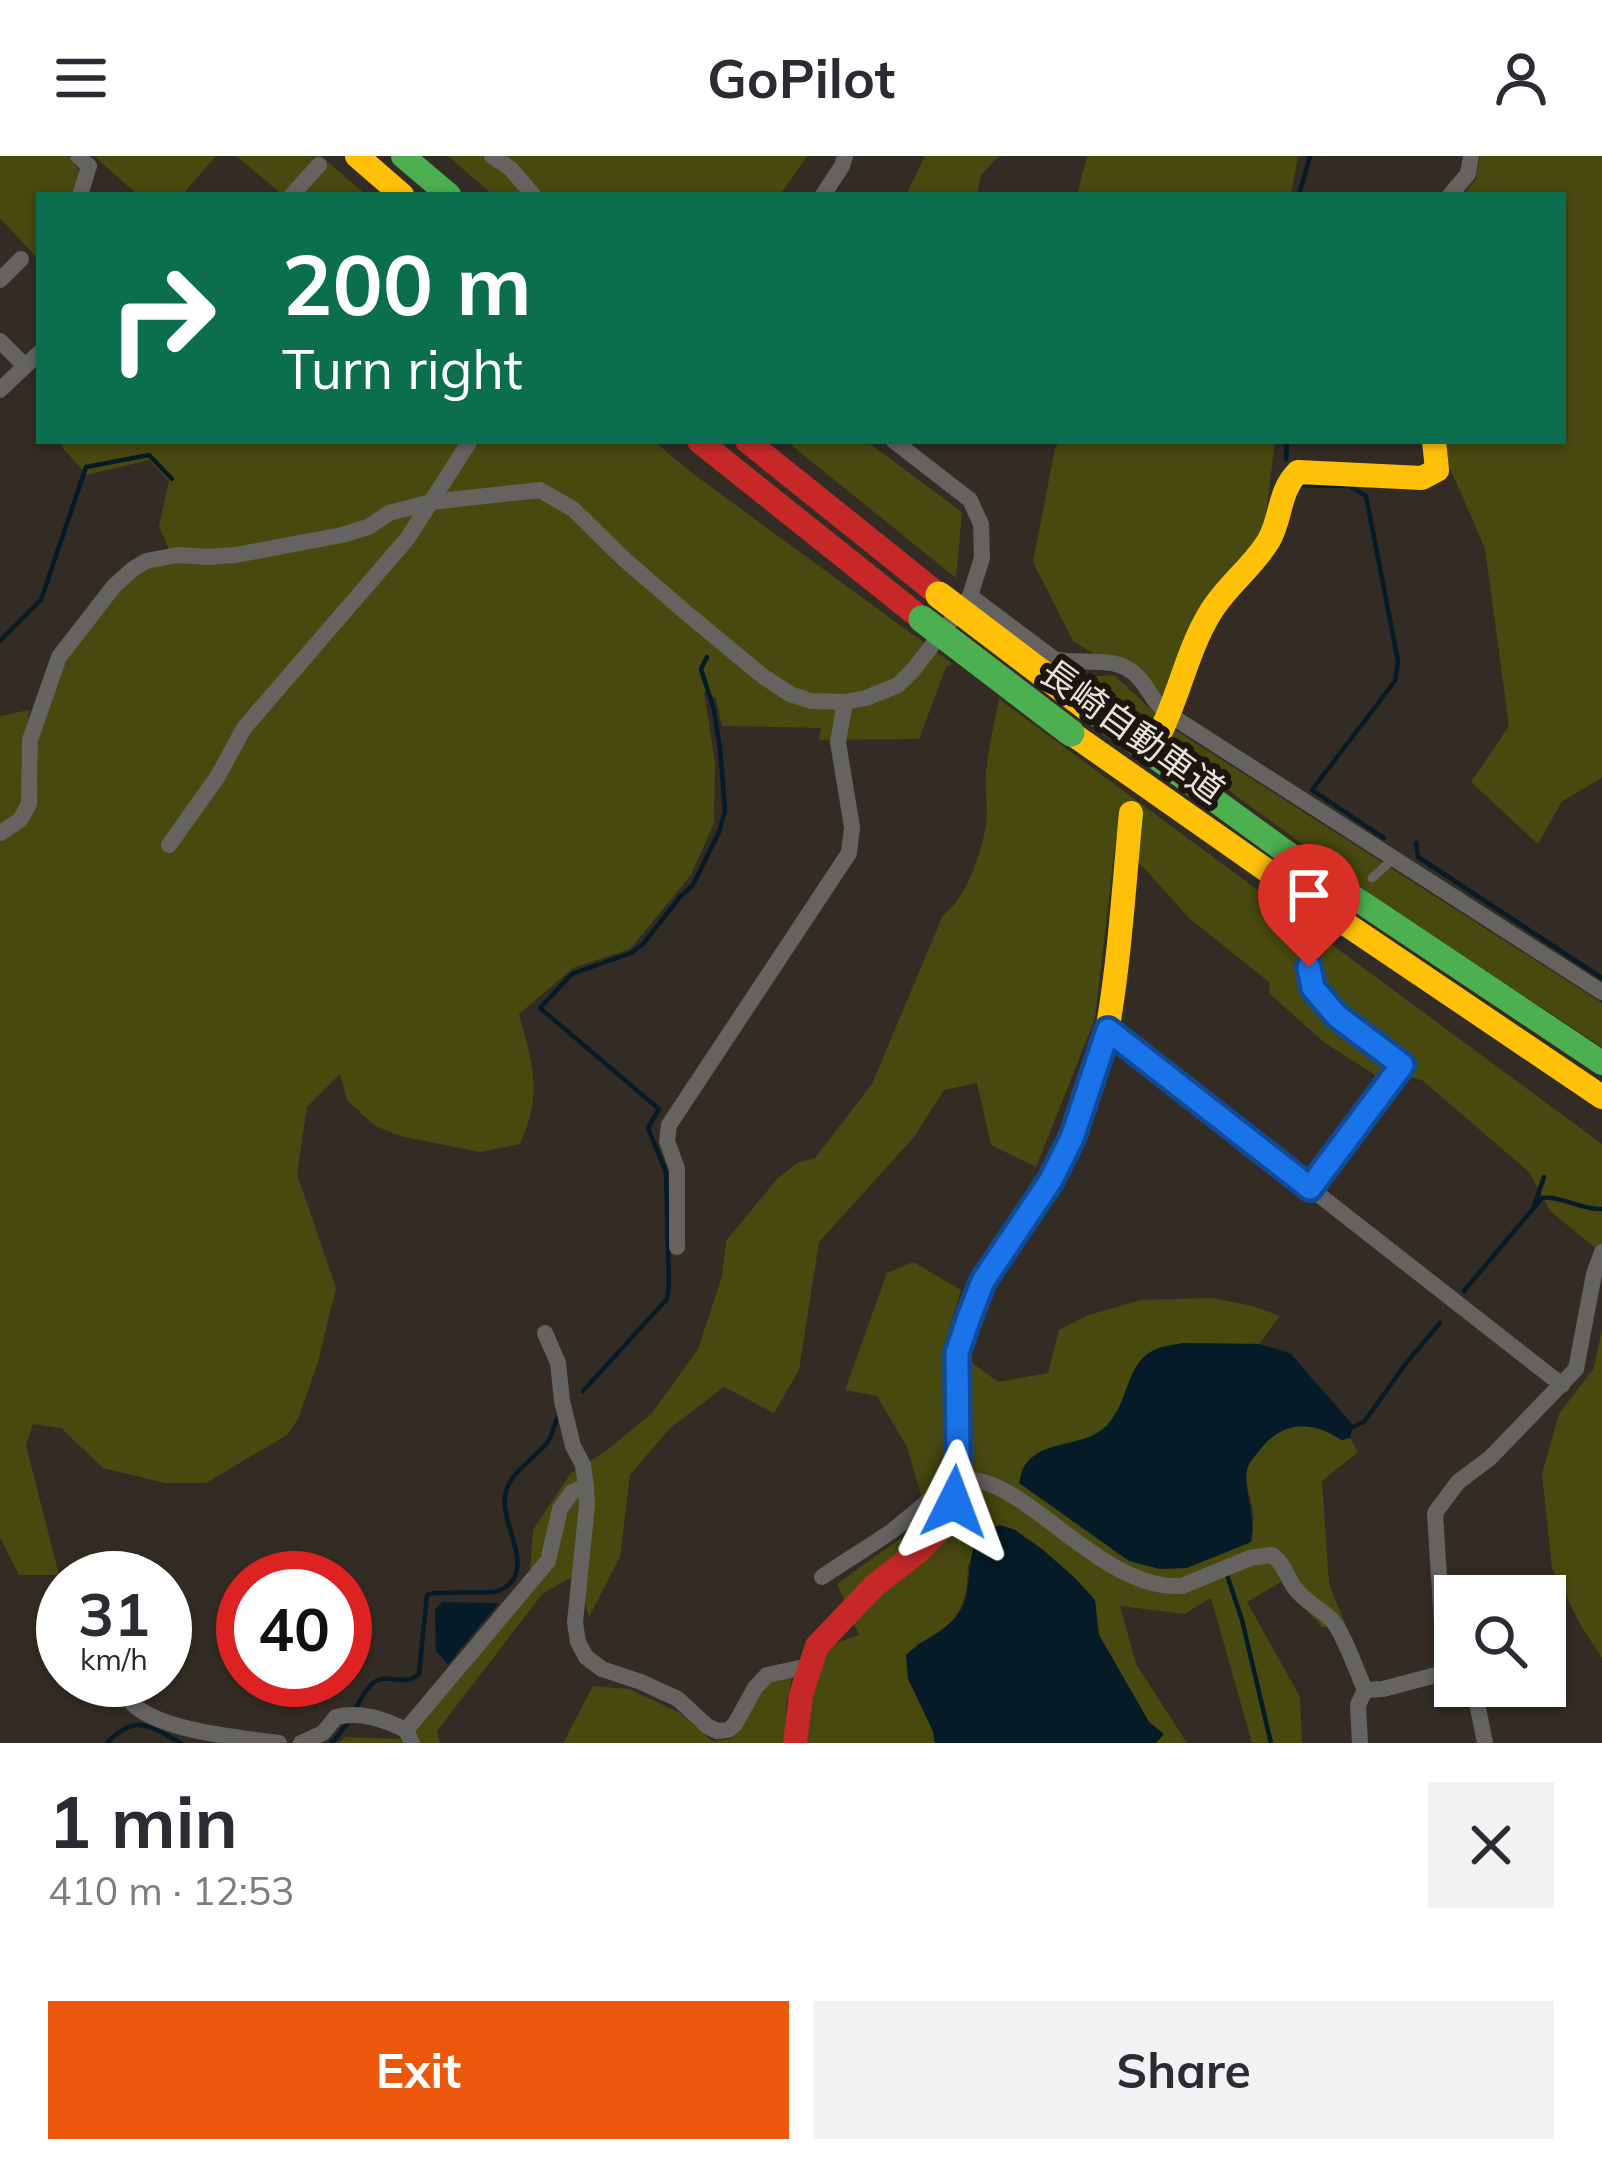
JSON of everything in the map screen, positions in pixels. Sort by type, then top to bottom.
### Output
[{"type":"main road","points":[[357,156],[399,192]]},
{"type":"main road","points":[[403,156],[445,192]]},
{"type":"main road","name":"長崎自動車道","points":[[703,444],[1071,733],[1602,1097]]},
{"type":"main road","name":"長崎自動車道","points":[[751,444],[1089,709],[1286,852],[1602,1063]]},
{"type":"main road","points":[[1165,725],[1210,613],[1271,536],[1285,483],[1298,472],[1422,478],[1437,470],[1433,444]]},
{"type":"main road","points":[[795,1743],[800,1694],[817,1646],[874,1586],[942,1527],[954,1502],[957,1353],[983,1281],[1051,1180],[1072,1138],[1108,1030],[1131,813]]},
{"type":"street","points":[[78,156],[89,166],[81,192]]},
{"type":"street","points":[[492,156],[512,169],[531,192]]},
{"type":"street","points":[[825,192],[845,156]]},
{"type":"street","points":[[1453,192],[1468,174],[1472,156]]},
{"type":"street","points":[[295,192],[319,165]]},
{"type":"street","points":[[0,280],[21,259]]},
{"type":"street","points":[[0,341],[32,359],[0,390]]},
{"type":"street","points":[[170,845],[218,776],[244,728],[407,539],[468,444]]},
{"type":"street","points":[[0,833],[20,820],[29,803],[30,740],[59,657],[133,568],[178,555],[236,555],[342,535],[368,527],[389,513],[430,502],[540,490],[573,509],[626,560],[790,694],[811,701],[845,701],[898,685],[970,596],[982,558],[981,524],[970,500],[898,444]]},
{"type":"street","points":[[970,596],[1054,659],[1108,661],[1137,674],[1165,725],[1393,859],[1602,992]]},
{"type":"street","points":[[677,1247],[676,1169],[667,1141],[669,1125],[849,853],[853,827],[838,742],[845,701]]},
{"type":"street","points":[[1108,1030],[1562,1385]]},
{"type":"street","points":[[1439,1575],[1435,1513],[1458,1482],[1490,1458],[1576,1369],[1602,1252]]},
{"type":"street","points":[[545,1333],[558,1363],[562,1401],[586,1486],[575,1622],[586,1657],[602,1670],[678,1699],[717,1731],[735,1724],[754,1688],[767,1675],[808,1666]]},
{"type":"street","points":[[822,1577],[957,1481],[988,1482],[1001,1489],[1133,1578],[1172,1587],[1264,1554],[1273,1555],[1295,1588],[1340,1630],[1365,1690],[1358,1705],[1360,1743]]},
{"type":"street","points":[[302,1743],[323,1733],[336,1718],[351,1715],[387,1721],[409,1736],[548,1561],[560,1508],[572,1492],[586,1486]]},
{"type":"street","points":[[1365,1690],[1434,1676]]},
{"type":"street","points":[[137,1707],[198,1733],[279,1743]]},
{"type":"street","points":[[1477,1707],[1485,1743]]},
{"type":"lane","points":[[1372,878],[1393,859]]},
{"type":"lane","points":[[1310,1188],[1402,1065],[1337,1016],[1313,988],[1309,967],[1319,948]]},
{"type":"shaded area","points":[[0,156],[68,156],[79,170],[73,192],[36,192],[36,257],[0,218]]},
{"type":"shaded area","points":[[94,156],[216,156],[185,192],[135,192]]},
{"type":"shaded area","points":[[236,156],[321,156],[363,192],[278,192]]},
{"type":"shaded area","points":[[448,156],[807,156],[782,192],[490,192]]},
{"type":"shaded area","points":[[925,156],[999,156],[981,175],[978,192],[907,192]]},
{"type":"shaded area","points":[[1087,156],[1298,156],[1292,192],[1078,192]]},
{"type":"shaded area","points":[[1480,156],[1602,156],[1602,778],[1562,801],[1538,844],[1471,782],[1509,726],[1485,548],[1448,464],[1446,444],[1566,444],[1566,192],[1465,192],[1476,179]]},
{"type":"shaded area","points":[[63,444],[658,444],[953,664],[946,667],[919,739],[819,740],[821,728],[722,726],[716,698],[704,692],[715,762],[714,823],[691,875],[630,949],[573,968],[519,1014],[533,1079],[532,1109],[520,1144],[480,1152],[400,1136],[375,1126],[347,1100],[340,1074],[307,1107],[297,1174],[336,1288],[298,1419],[287,1435],[206,1483],[165,1483],[103,1468],[61,1428],[33,1424],[26,1445],[53,1551],[36,1551],[36,1575],[19,1575],[0,1537],[0,839],[33,811],[38,740],[72,648],[111,599],[142,571],[173,559],[159,526],[169,481],[149,460],[87,475]]},
{"type":"shaded area","points":[[790,444],[870,444],[962,512],[956,578]]},
{"type":"shaded area","points":[[1058,444],[1275,444],[1264,531],[1164,697],[1073,641],[1033,562]]},
{"type":"shaded area","points":[[1114,675],[1169,726],[1602,1003],[1602,1047],[1391,909],[1075,678]]},
{"type":"shaded area","points":[[999,699],[1602,1144],[1602,1253],[1551,1212],[1529,1172],[1422,1080],[1406,1076],[1383,1080],[1325,1043],[1270,994],[1269,982],[1189,918],[1116,837],[1095,1019],[1036,1167],[991,1145],[977,1083],[944,1090],[914,1137],[819,1242],[799,1370],[774,1413],[724,1387],[670,1428],[630,1475],[620,1557],[589,1617],[576,1575],[543,1593],[437,1731],[440,1743],[339,1743],[345,1737],[399,1739],[530,1570],[533,1530],[571,1473],[652,1413],[698,1349],[722,1276],[726,1241],[777,1179],[797,1163],[815,1158],[872,1084],[943,915],[968,883],[979,854]]},
{"type":"shaded area","points":[[29,710],[22,805],[0,825],[0,716]]},
{"type":"shaded area","points":[[913,1262],[961,1290],[945,1343],[998,1382],[1048,1373],[1059,1330],[1089,1315],[1141,1300],[1212,1298],[1280,1316],[1259,1344],[1182,1343],[1129,1381],[1122,1405],[1106,1427],[1087,1439],[1043,1451],[1186,1568],[1251,1542],[1253,1516],[1246,1472],[1277,1433],[1297,1426],[1319,1429],[1341,1440],[1350,1438],[1358,1452],[1322,1481],[1329,1584],[1347,1628],[1322,1627],[1281,1582],[1247,1602],[1300,1697],[1302,1743],[1252,1743],[1211,1598],[1184,1614],[1120,1606],[1136,1664],[1187,1743],[1156,1743],[1163,1734],[1149,1722],[1099,1635],[1094,1599],[1015,1530],[968,1565],[966,1593],[957,1614],[917,1644],[909,1679],[935,1743],[803,1743],[809,1691],[828,1646],[859,1635],[837,1584],[928,1519],[907,1447],[877,1396],[845,1390],[887,1273]]},
{"type":"shaded area","points":[[1602,1329],[1602,1658],[1566,1596],[1566,1575],[1556,1575],[1552,1568],[1542,1474],[1559,1414],[1594,1368]]},
{"type":"shaded area","points":[[792,1677],[785,1743],[563,1743],[593,1686],[629,1689],[680,1713],[712,1741],[731,1739],[771,1681]]},
{"type":"water","points":[[1182,1343],[1259,1344],[1290,1353],[1353,1425],[1350,1438],[1342,1440],[1309,1427],[1277,1433],[1246,1474],[1251,1542],[1187,1568],[1160,1569],[1129,1561],[1019,1483],[1032,1457],[1094,1435],[1112,1420],[1144,1356]]},
{"type":"water","points":[[1000,1525],[1042,1549],[1095,1600],[1099,1635],[1149,1722],[1164,1734],[1156,1743],[935,1743],[908,1679],[906,1655],[958,1615],[967,1594],[974,1548],[987,1531]]},
{"type":"water","points":[[442,1602],[499,1603],[448,1664],[436,1651],[435,1610]]},
{"type":"waterway","points":[[1300,192],[1310,156]]},
{"type":"waterway","points":[[1286,459],[1287,444]]},
{"type":"waterway","points":[[0,641],[41,600],[86,467],[149,455],[172,479]]},
{"type":"waterway","points":[[1300,485],[1350,486],[1366,496],[1398,661],[1395,681],[1312,790],[1384,838]]},
{"type":"waterway","points":[[583,1391],[667,1299],[666,1172],[648,1128],[659,1109],[540,1008],[572,974],[631,953],[643,944],[693,885],[719,832],[725,811],[714,710],[701,669],[707,657]]},
{"type":"waterway","points":[[1416,843],[1418,857],[1602,978]]},
{"type":"waterway","points":[[1534,1206],[1544,1177]]},
{"type":"waterway","points":[[1464,1291],[1542,1198],[1602,1209]]},
{"type":"waterway","points":[[1352,1427],[1364,1422],[1440,1323]]},
{"type":"waterway","points":[[355,1710],[378,1680],[406,1680],[419,1674],[427,1595],[495,1592],[516,1575],[516,1550],[505,1508],[507,1488],[549,1440],[558,1417]]},
{"type":"waterway","points":[[1227,1575],[1271,1743]]},
{"type":"waterway","points":[[332,1743],[350,1720]]},
{"type":"waterway","points":[[107,1743],[135,1725],[181,1743]]},
{"type":"traffic: fast","points":[[403,156],[445,192]]},
{"type":"traffic: fast","points":[[922,619],[1071,733]]},
{"type":"traffic: fast","points":[[1089,709],[1286,852],[1602,1063]]},
{"type":"traffic: slow","points":[[357,156],[399,192]]},
{"type":"traffic: slow","points":[[1159,735],[1202,628],[1216,603],[1269,540],[1287,488],[1298,472],[1422,478],[1437,470],[1434,444]]},
{"type":"traffic: slow","points":[[939,595],[1089,709]]},
{"type":"traffic: slow","points":[[1071,733],[1602,1097]]},
{"type":"traffic: slow","points":[[976,1301],[996,1260],[1060,1162],[1097,1070],[1116,973],[1131,813]]},
{"type":"traffic: jam","points":[[703,444],[922,619]]},
{"type":"traffic: jam","points":[[751,444],[939,595]]},
{"type":"traffic: jam","points":[[795,1743],[801,1694],[817,1646],[874,1586],[942,1527],[954,1502],[959,1458],[957,1353],[976,1301]]},
{"type":"route","points":[[954,1502],[957,1353],[983,1281],[1051,1180],[1072,1138],[1108,1030],[1310,1188],[1402,1065],[1337,1016],[1313,988],[1309,967]]}]
